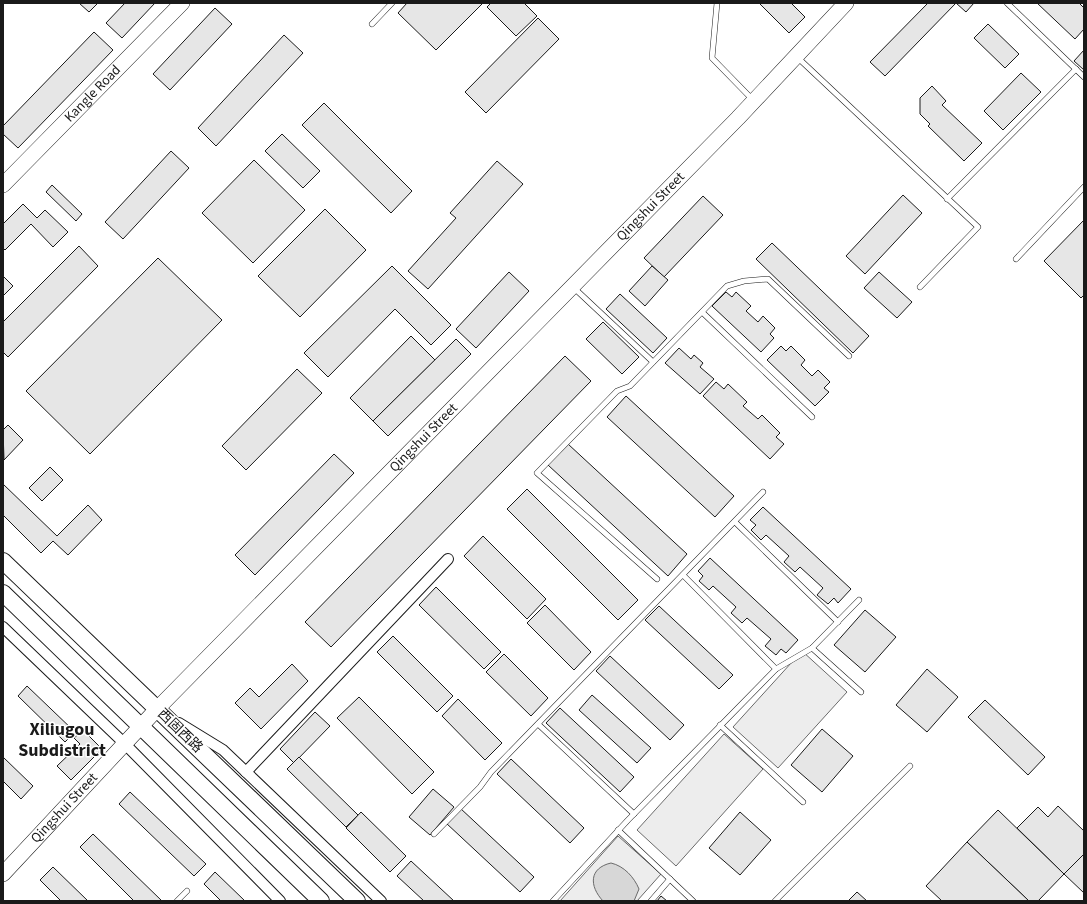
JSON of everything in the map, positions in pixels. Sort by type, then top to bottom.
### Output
[{"type":"main road","name":"西固西路","points":[[3,560],[356,901]]},
{"type":"main road","name":"西固西路","points":[[3,593],[321,901]]},
{"type":"street","name":"Kangle Road","points":[[3,184],[182,3]]},
{"type":"street","name":"Qingshui Street","points":[[3,874],[157,709],[754,101],[846,3]]},
{"type":"street","points":[[246,772],[448,559]]},
{"type":"street","points":[[3,627],[125,744],[280,901]]},
{"type":"street","points":[[157,709],[223,750],[381,901]]},
{"type":"lane","points":[[372,24],[392,3]]},
{"type":"lane","points":[[717,3],[712,58],[754,101]]},
{"type":"lane","points":[[1007,3],[1084,77]]},
{"type":"lane","points":[[796,56],[978,227],[920,287]]},
{"type":"lane","points":[[947,199],[1076,69]]},
{"type":"lane","points":[[1016,260],[1084,187]]},
{"type":"lane","points":[[657,579],[537,473],[617,391],[630,386],[727,286],[744,281],[768,279],[849,356]]},
{"type":"lane","points":[[572,286],[653,362]]},
{"type":"lane","points":[[702,312],[812,417]]},
{"type":"lane","points":[[434,834],[538,724],[763,492]]},
{"type":"lane","points":[[735,522],[838,622]]},
{"type":"lane","points":[[683,575],[776,669]]},
{"type":"lane","points":[[553,901],[618,830],[776,669],[812,648],[859,600]]},
{"type":"lane","points":[[812,648],[861,692]]},
{"type":"lane","points":[[538,724],[634,814]]},
{"type":"lane","points":[[720,725],[803,802]]},
{"type":"lane","points":[[775,901],[910,766]]},
{"type":"lane","points":[[618,830],[693,901]]},
{"type":"lane","points":[[651,901],[670,879]]},
{"type":"lane","points":[[177,901],[187,891]]},
{"type":"shaded area","points":[[802,651],[847,692],[778,768],[733,727]]},
{"type":"shaded area","points":[[724,734],[763,769],[676,866],[637,830]]},
{"type":"shaded area","points":[[618,836],[661,874],[637,901],[560,901]]},
{"type":"shaded area","points":[[611,863],[624,869],[634,880],[639,889],[634,901],[603,901],[598,895],[594,884],[595,873],[604,865]]},
{"type":"building","points":[[79,3],[98,3],[89,12]]},
{"type":"building","points":[[125,3],[155,3],[122,38],[106,23]]},
{"type":"building","points":[[407,3],[483,3],[436,50],[398,13]]},
{"type":"building","points":[[491,3],[524,3],[537,16],[516,36],[487,7]]},
{"type":"building","points":[[759,3],[791,3],[805,17],[789,33]]},
{"type":"building","points":[[928,3],[956,3],[885,76],[870,62]]},
{"type":"building","points":[[956,3],[974,3],[966,12]]},
{"type":"building","points":[[1037,3],[1079,3],[1084,8],[1084,29],[1075,39]]},
{"type":"building","points":[[215,8],[232,24],[170,90],[153,74]]},
{"type":"building","points":[[538,18],[559,39],[486,113],[465,92]]},
{"type":"building","points":[[988,24],[1019,54],[1005,68],[974,38]]},
{"type":"building","points":[[94,32],[113,50],[18,148],[3,134],[3,126]]},
{"type":"building","points":[[284,35],[303,53],[216,146],[198,128]]},
{"type":"building","points":[[1084,50],[1084,70],[1074,61]]},
{"type":"building","points":[[1021,73],[1041,92],[1003,130],[984,111]]},
{"type":"building","points":[[932,86],[946,101],[942,105],[982,143],[964,161],[928,126],[930,124],[920,114],[920,98]]},
{"type":"building","points":[[324,103],[412,191],[391,213],[302,125]]},
{"type":"building","points":[[282,134],[320,171],[303,188],[265,151]]},
{"type":"building","points":[[171,151],[189,168],[123,239],[105,222]]},
{"type":"building","points":[[254,160],[305,210],[253,263],[202,213]]},
{"type":"building","points":[[497,161],[523,184],[428,289],[408,271],[456,218],[450,213]]},
{"type":"building","points":[[52,185],[82,214],[76,221],[46,192]]},
{"type":"building","points":[[903,195],[922,213],[865,274],[846,256]]},
{"type":"building","points":[[703,196],[723,215],[664,277],[644,258]]},
{"type":"building","points":[[23,204],[37,218],[45,210],[68,232],[53,247],[31,224],[5,250],[3,248],[3,224]]},
{"type":"building","points":[[325,209],[366,250],[300,317],[258,276]]},
{"type":"building","points":[[1084,220],[1084,295],[1081,298],[1044,261]]},
{"type":"building","points":[[772,243],[869,336],[853,353],[756,259]]},
{"type":"building","points":[[79,246],[98,266],[8,357],[3,352],[3,322]]},
{"type":"building","points":[[158,258],[222,320],[90,454],[26,391]]},
{"type":"building","points":[[392,266],[451,325],[431,345],[395,309],[328,377],[304,353]]},
{"type":"building","points":[[652,266],[668,280],[645,306],[629,291]]},
{"type":"building","points":[[509,272],[529,291],[476,348],[456,329]]},
{"type":"building","points":[[879,272],[912,302],[897,318],[864,288]]},
{"type":"building","points":[[3,276],[13,286],[3,296]]},
{"type":"building","points":[[726,292],[732,297],[736,292],[751,306],[746,311],[758,322],[763,316],[775,328],[770,334],[774,338],[761,352],[712,306]]},
{"type":"building","points":[[620,294],[667,338],[653,353],[606,309]]},
{"type":"building","points":[[603,322],[639,357],[622,374],[586,339]]},
{"type":"building","points":[[411,336],[435,360],[373,421],[350,398]]},
{"type":"building","points":[[456,339],[471,354],[388,436],[373,421]]},
{"type":"building","points":[[781,346],[786,351],[791,346],[805,360],[801,365],[812,376],[818,370],[830,382],[824,388],[829,392],[815,406],[767,360]]},
{"type":"building","points":[[679,348],[691,359],[694,355],[703,363],[700,367],[714,379],[700,394],[665,363]]},
{"type":"building","points":[[565,356],[591,381],[331,647],[305,622]]},
{"type":"building","points":[[297,369],[322,393],[246,470],[222,446]]},
{"type":"building","points":[[716,382],[724,389],[728,384],[747,402],[743,406],[758,419],[762,415],[780,433],[776,437],[784,444],[770,459],[703,396]]},
{"type":"building","points":[[626,396],[734,496],[715,517],[607,417]]},
{"type":"building","points":[[8,425],[23,440],[4,460],[3,430]]},
{"type":"building","points":[[568,444],[687,554],[668,576],[548,465]]},
{"type":"building","points":[[334,454],[354,473],[255,575],[235,555]]},
{"type":"building","points":[[50,467],[63,480],[42,501],[29,488]]},
{"type":"building","points":[[3,484],[57,536],[88,505],[102,520],[68,555],[53,541],[41,553],[3,515]]},
{"type":"building","points":[[527,489],[638,600],[618,620],[507,509]]},
{"type":"building","points":[[763,507],[851,589],[838,603],[834,598],[828,604],[817,595],[823,588],[800,567],[795,572],[784,562],[789,556],[766,535],[761,540],[751,530],[756,525],[750,520]]},
{"type":"building","points":[[483,536],[546,599],[527,619],[464,556]]},
{"type":"building","points":[[710,558],[798,640],[786,653],[781,649],[776,655],[765,646],[771,639],[747,618],[742,623],[731,613],[736,607],[713,586],[709,590],[699,581],[703,576],[698,571]]},
{"type":"building","points":[[436,587],[501,652],[484,669],[419,605]]},
{"type":"building","points":[[545,605],[591,652],[574,670],[527,623]]},
{"type":"building","points":[[659,606],[733,675],[719,689],[645,620]]},
{"type":"building","points":[[865,610],[896,637],[865,672],[834,645]]},
{"type":"building","points":[[393,636],[453,696],[437,712],[377,652]]},
{"type":"building","points":[[504,654],[548,698],[531,716],[486,672]]},
{"type":"building","points":[[610,656],[684,725],[670,740],[596,671]]},
{"type":"building","points":[[292,664],[308,681],[261,729],[235,703],[250,688],[259,697]]},
{"type":"building","points":[[927,669],[958,697],[927,732],[896,705]]},
{"type":"building","points":[[27,686],[75,732],[65,742],[18,696]]},
{"type":"building","points":[[592,695],[651,748],[637,763],[579,710]]},
{"type":"building","points":[[359,697],[434,772],[412,794],[337,718]]},
{"type":"building","points":[[458,699],[502,743],[485,760],[442,716]]},
{"type":"building","points":[[985,700],[1045,757],[1028,775],[968,717]]},
{"type":"building","points":[[560,708],[634,777],[620,792],[546,723]]},
{"type":"building","points":[[315,712],[330,726],[294,763],[280,749]]},
{"type":"building","points":[[822,729],[853,756],[822,792],[791,765]]},
{"type":"building","points":[[83,730],[102,749],[71,780],[57,766],[80,744],[74,738]]},
{"type":"building","points":[[3,757],[33,786],[21,799],[3,781]]},
{"type":"building","points":[[299,757],[358,815],[346,827],[287,769]]},
{"type":"building","points":[[511,759],[584,828],[570,843],[497,774]]},
{"type":"building","points":[[433,789],[454,807],[430,835],[409,817]]},
{"type":"building","points":[[130,792],[206,864],[194,876],[119,804]]},
{"type":"building","points":[[1058,806],[1084,831],[1084,854],[1064,874],[1017,828],[1038,807],[1048,817]]},
{"type":"building","points":[[460,808],[534,877],[520,892],[446,823]]},
{"type":"building","points":[[998,810],[1064,874],[1038,901],[1029,901],[967,842]]},
{"type":"building","points":[[361,812],[406,856],[390,872],[346,828]]},
{"type":"building","points":[[740,812],[771,840],[740,875],[709,848]]},
{"type":"building","points":[[93,834],[162,901],[134,901],[80,847]]},
{"type":"building","points":[[967,842],[1029,901],[942,901],[926,886]]},
{"type":"building","points":[[1083,855],[1084,856],[1084,893],[1064,874]]},
{"type":"building","points":[[411,861],[454,901],[424,901],[397,876]]},
{"type":"building","points":[[53,867],[88,901],[61,901],[40,880]]},
{"type":"building","points":[[215,872],[245,901],[221,901],[204,884]]},
{"type":"building","points":[[857,892],[867,901],[848,901]]},
{"type":"building","points":[[661,896],[667,901],[657,901]]},
{"type":"district","name":"Xiliugou Subdistrict","points":[[62,739]]}]
